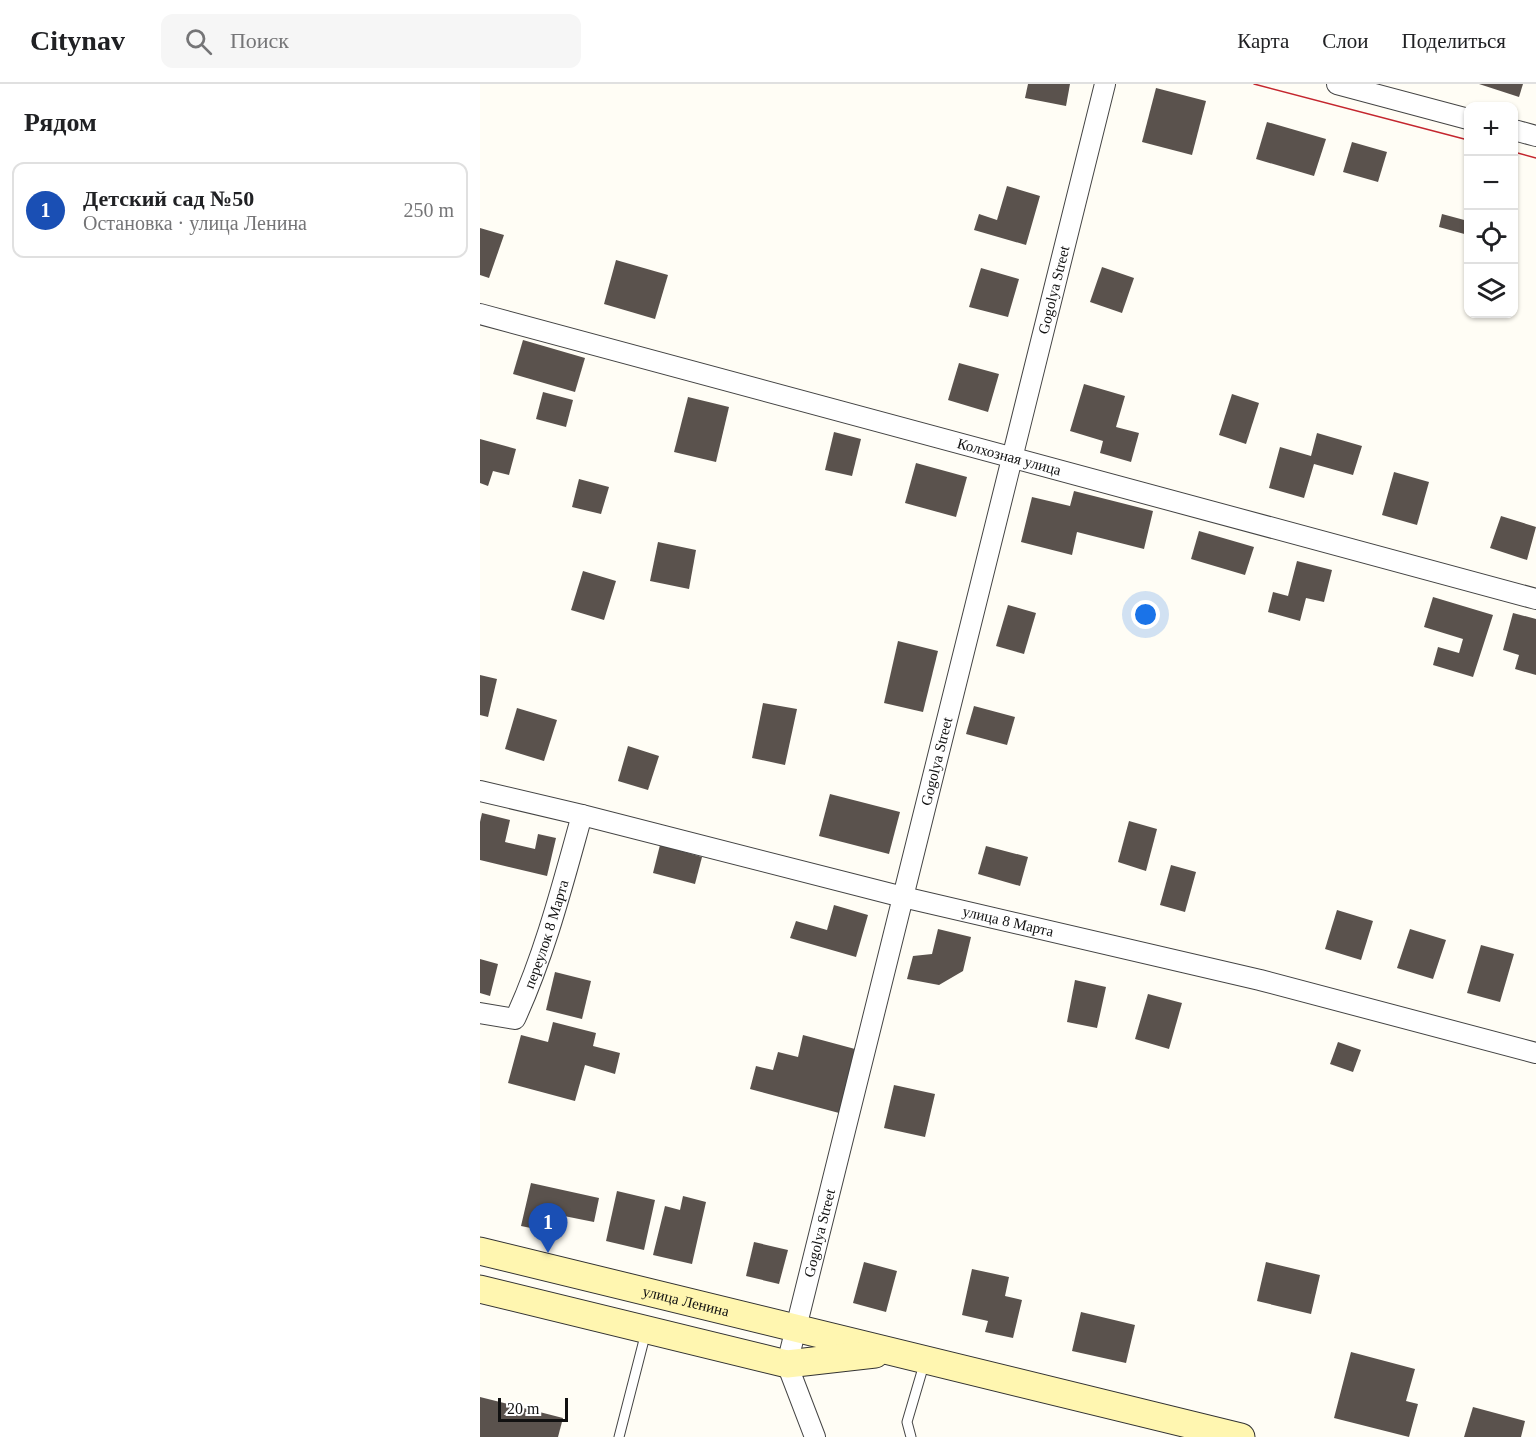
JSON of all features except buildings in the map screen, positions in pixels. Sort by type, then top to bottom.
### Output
[{"type":"main road","name":"улица Ленина","points":[[480,1251],[1241,1437]]},
{"type":"main road","name":"улица Ленина","points":[[480,1289],[787,1364],[891,1352]]},
{"type":"street","name":"Gogolya Street","points":[[787,1364],[1106,84]]},
{"type":"street","points":[[1337,84],[1464,118]]},
{"type":"street","points":[[1518,131],[1536,136]]},
{"type":"street","name":"Колхозная улица","points":[[480,314],[1536,599]]},
{"type":"street","name":"улица 8 Марта","points":[[480,791],[903,897],[1260,980],[1536,1053]]},
{"type":"street","name":"переулок 8 Марта","points":[[480,1012],[515,1019],[528,991],[554,915],[582,815]]},
{"type":"street","points":[[787,1364],[814,1437]]},
{"type":"lane","points":[[619,1437],[646,1330]]},
{"type":"lane","points":[[911,1437],[907,1422],[925,1360]]},
{"type":"tram line","points":[[1254,84],[1464,139]]},
{"type":"tram line","points":[[1518,153],[1536,158]]},
{"type":"place","name":"Детский сад №50","points":[[548,1253]]}]
